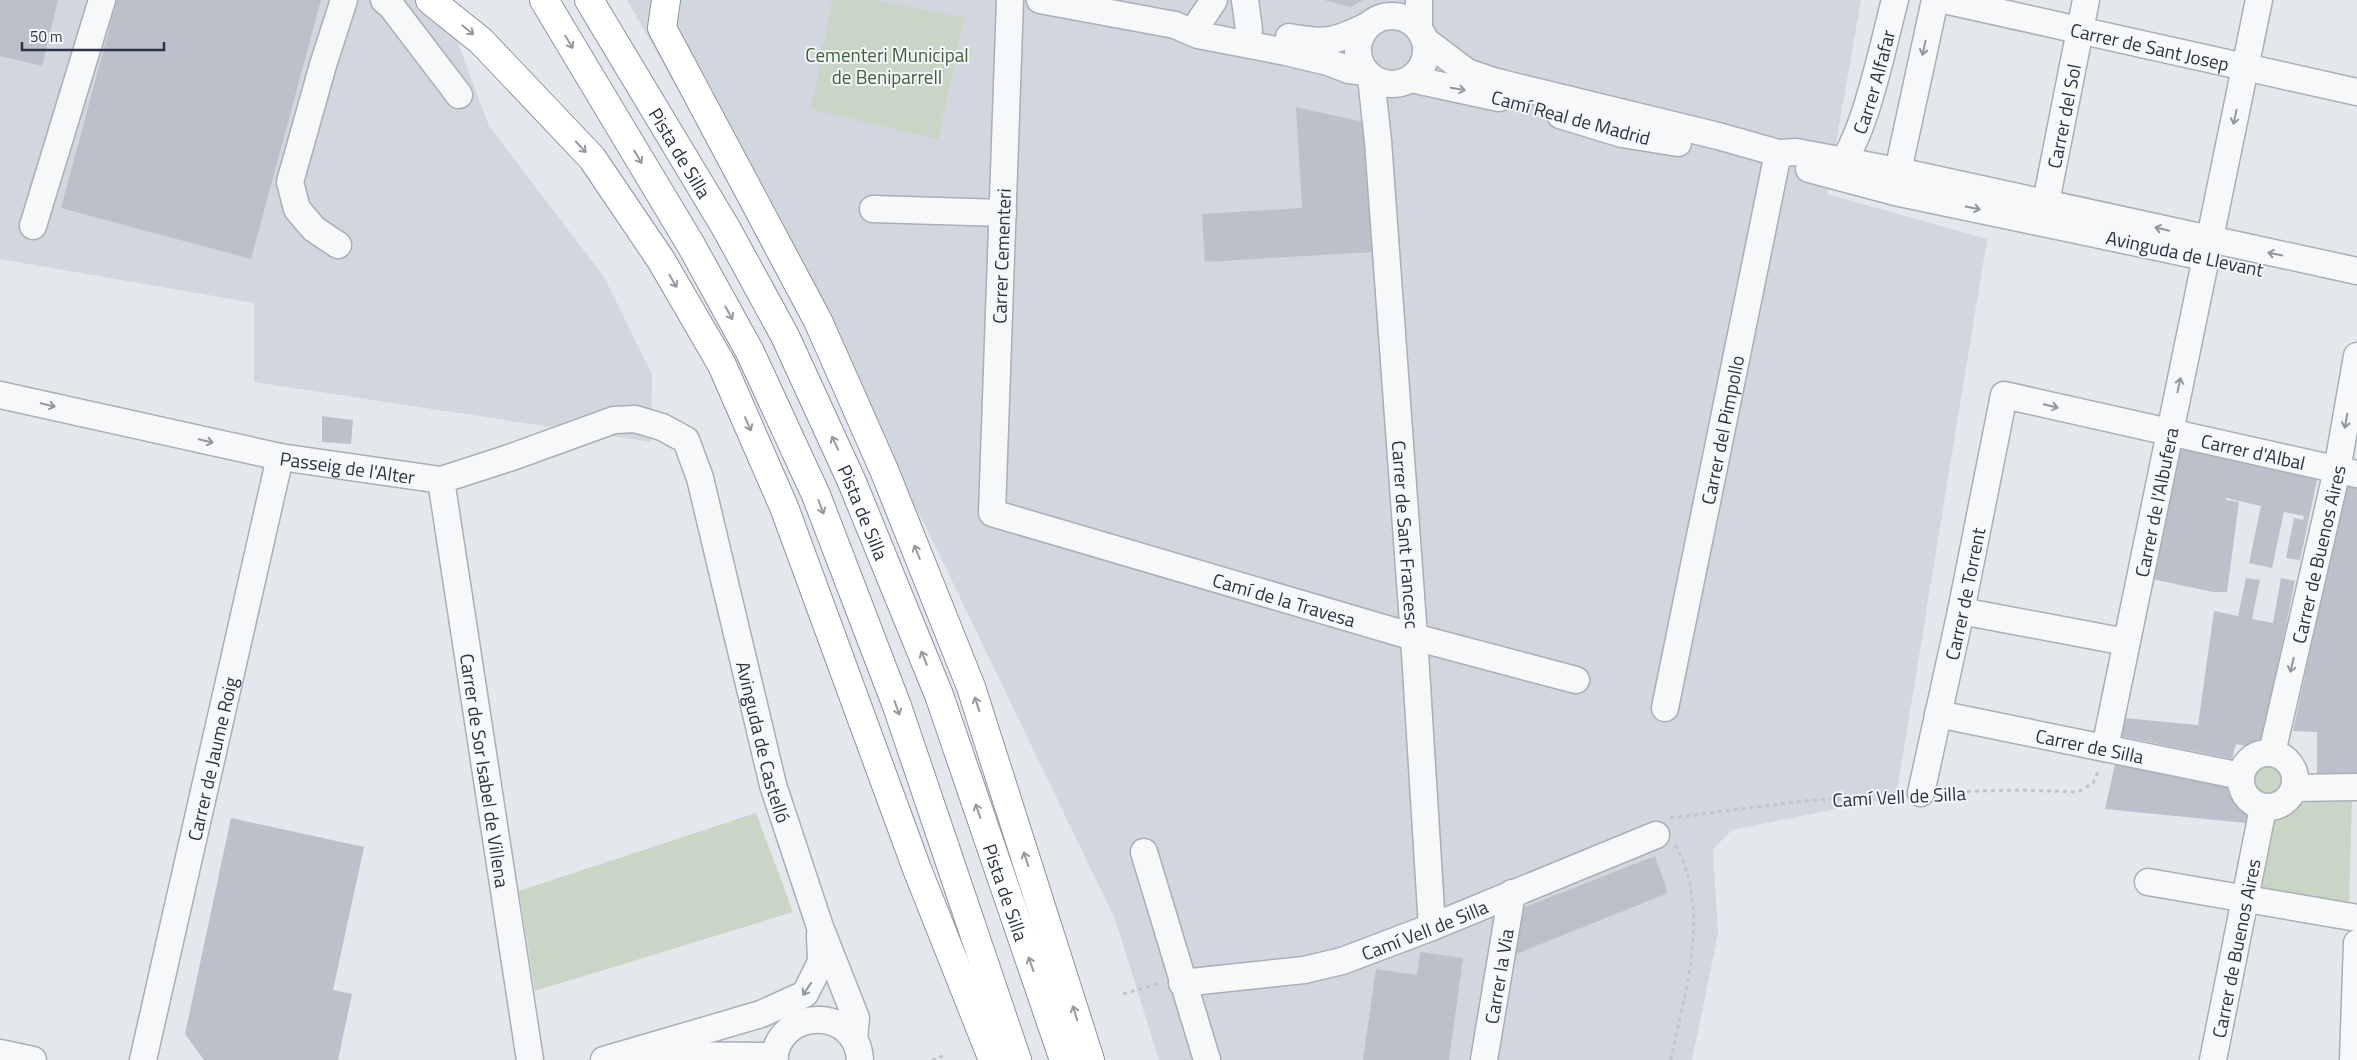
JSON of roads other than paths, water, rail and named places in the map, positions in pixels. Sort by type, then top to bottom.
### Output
[{"type":"highway","points":[[430,0],[481,41],[592,158],[661,260],[722,365],[784,507],[917,869],[993,1060]]},
{"type":"highway","name":"Pista de Silla","points":[[544,0],[691,245],[750,352],[816,495],[897,706],[1017,1060]]},
{"type":"highway","name":"Pista de Silla","points":[[589,0],[726,228],[785,336],[852,482],[939,695],[1064,1060]]},
{"type":"highway","points":[[666,0],[662,28],[818,321],[884,470],[971,686],[1090,1060]]},
{"type":"street","points":[[33,226],[102,0]]},
{"type":"street","points":[[338,245],[314,229],[296,209],[290,182],[323,65],[344,0]]},
{"type":"street","points":[[384,0],[392,7],[460,94]]},
{"type":"street","name":"Carrer Cementeri","points":[[992,512],[1010,0]]},
{"type":"street","points":[[1040,0],[1188,23],[1250,30],[1314,42],[1330,42],[1384,14],[1404,18],[1422,35]]},
{"type":"street","points":[[1188,23],[1214,0]]},
{"type":"street","points":[[1245,0],[1250,30]]},
{"type":"street","points":[[1188,23],[1198,35],[1328,62],[1349,70],[1368,74],[1385,84],[1406,81],[1419,72],[1424,62],[1419,0]]},
{"type":"street","name":"Carrer Alfafar","points":[[1842,170],[1868,102],[1895,0]]},
{"type":"street","points":[[1898,170],[1934,0]]},
{"type":"street","name":"Carrer de Sant Josep","points":[[1944,0],[2245,69],[2357,92]]},
{"type":"street","name":"Carrer del Sol","points":[[2046,202],[2086,0]]},
{"type":"street","name":"Carrer de l'Albufera","points":[[2105,748],[2260,0]]},
{"type":"street","points":[[1368,74],[1358,53],[1358,44],[1384,14]]},
{"type":"street","name":"Camí Real de Madrid","points":[[1422,35],[1467,72],[1493,81],[1718,136],[1785,159],[1842,170]]},
{"type":"street","name":"Carrer de Sant Francesc","points":[[1368,74],[1378,141],[1414,638],[1432,927]]},
{"type":"street","name":"Camí Real de Madrid","points":[[1406,81],[1489,95],[1622,134],[1673,143],[1716,144],[1733,142]]},
{"type":"street","name":"Carrer de Sant Francesc","points":[[1378,141],[1406,81]]},
{"type":"street","name":"Carrer del Pimpollo","points":[[1665,708],[1785,159]]},
{"type":"street","name":"Avinguda de Llevant","points":[[1842,170],[1898,170],[2046,202],[2208,249],[2357,286]]},
{"type":"street","name":"Avinguda de Llevant","points":[[1842,170],[1937,200],[2013,216],[2208,249],[2357,271]]},
{"type":"street","name":"Avinguda de Llevant","points":[[1898,170],[1905,184],[1923,187],[1937,200]]},
{"type":"street","name":"Avinguda de Llevant","points":[[2013,216],[2042,210],[2046,202]]},
{"type":"street","points":[[873,209],[1003,213]]},
{"type":"street","name":"Carrer de Buenos Aires","points":[[2272,753],[2347,472],[2357,356]]},
{"type":"street","name":"Passeig de l'Alter","points":[[0,395],[280,457],[441,480],[510,458],[614,420],[635,419],[662,427],[686,440]]},
{"type":"street","name":"Carrer d'Albal","points":[[2004,396],[2347,472]]},
{"type":"street","name":"Carrer de Torrent","points":[[1921,793],[1961,611],[2004,396]]},
{"type":"street","name":"Avinguda de Castelló","points":[[686,440],[700,478],[773,785],[820,927],[856,1018],[857,1050]]},
{"type":"street","name":"Carrer de Jaume Roig","points":[[143,1060],[280,457]]},
{"type":"street","name":"Carrer de Sor Isabel de Villena","points":[[441,480],[530,1060]]},
{"type":"street","name":"Camí de la Travesa","points":[[992,512],[1414,638],[1576,680]]},
{"type":"street","points":[[1961,611],[2126,642]]},
{"type":"street","name":"Carrer de Silla","points":[[1938,714],[2241,776]]},
{"type":"street","points":[[2272,753],[2288,762],[2296,779],[2295,788],[2286,802],[2271,808],[2263,808],[2255,805],[2244,793],[2241,776],[2244,768],[2256,756],[2272,753]]},
{"type":"street","points":[[2295,788],[2357,787]]},
{"type":"street","name":"Carrer de Buenos Aires","points":[[2213,1060],[2263,808]]},
{"type":"street","name":"Camí Vell de Silla","points":[[1182,983],[1324,966],[1374,950],[1512,893],[1661,827]]},
{"type":"street","points":[[1144,852],[1206,1060]]},
{"type":"street","points":[[2148,882],[2357,918]]},
{"type":"street","name":"Carrer la Via","points":[[1484,1060],[1512,893]]},
{"type":"street","points":[[610,1058],[761,1014],[805,994],[821,962],[820,927]]},
{"type":"street","points":[[2353,1060],[2357,943]]},
{"type":"street","points":[[761,1014],[788,1030]]},
{"type":"street","points":[[610,1058],[774,1058],[777,1046],[788,1030],[799,1023],[823,1019],[841,1026],[857,1050]]},
{"type":"street","points":[[0,1053],[33,1060]]},
{"type":"park label","name":"Cementeri Municipal de Beniparrell","points":[[887,65]]}]
